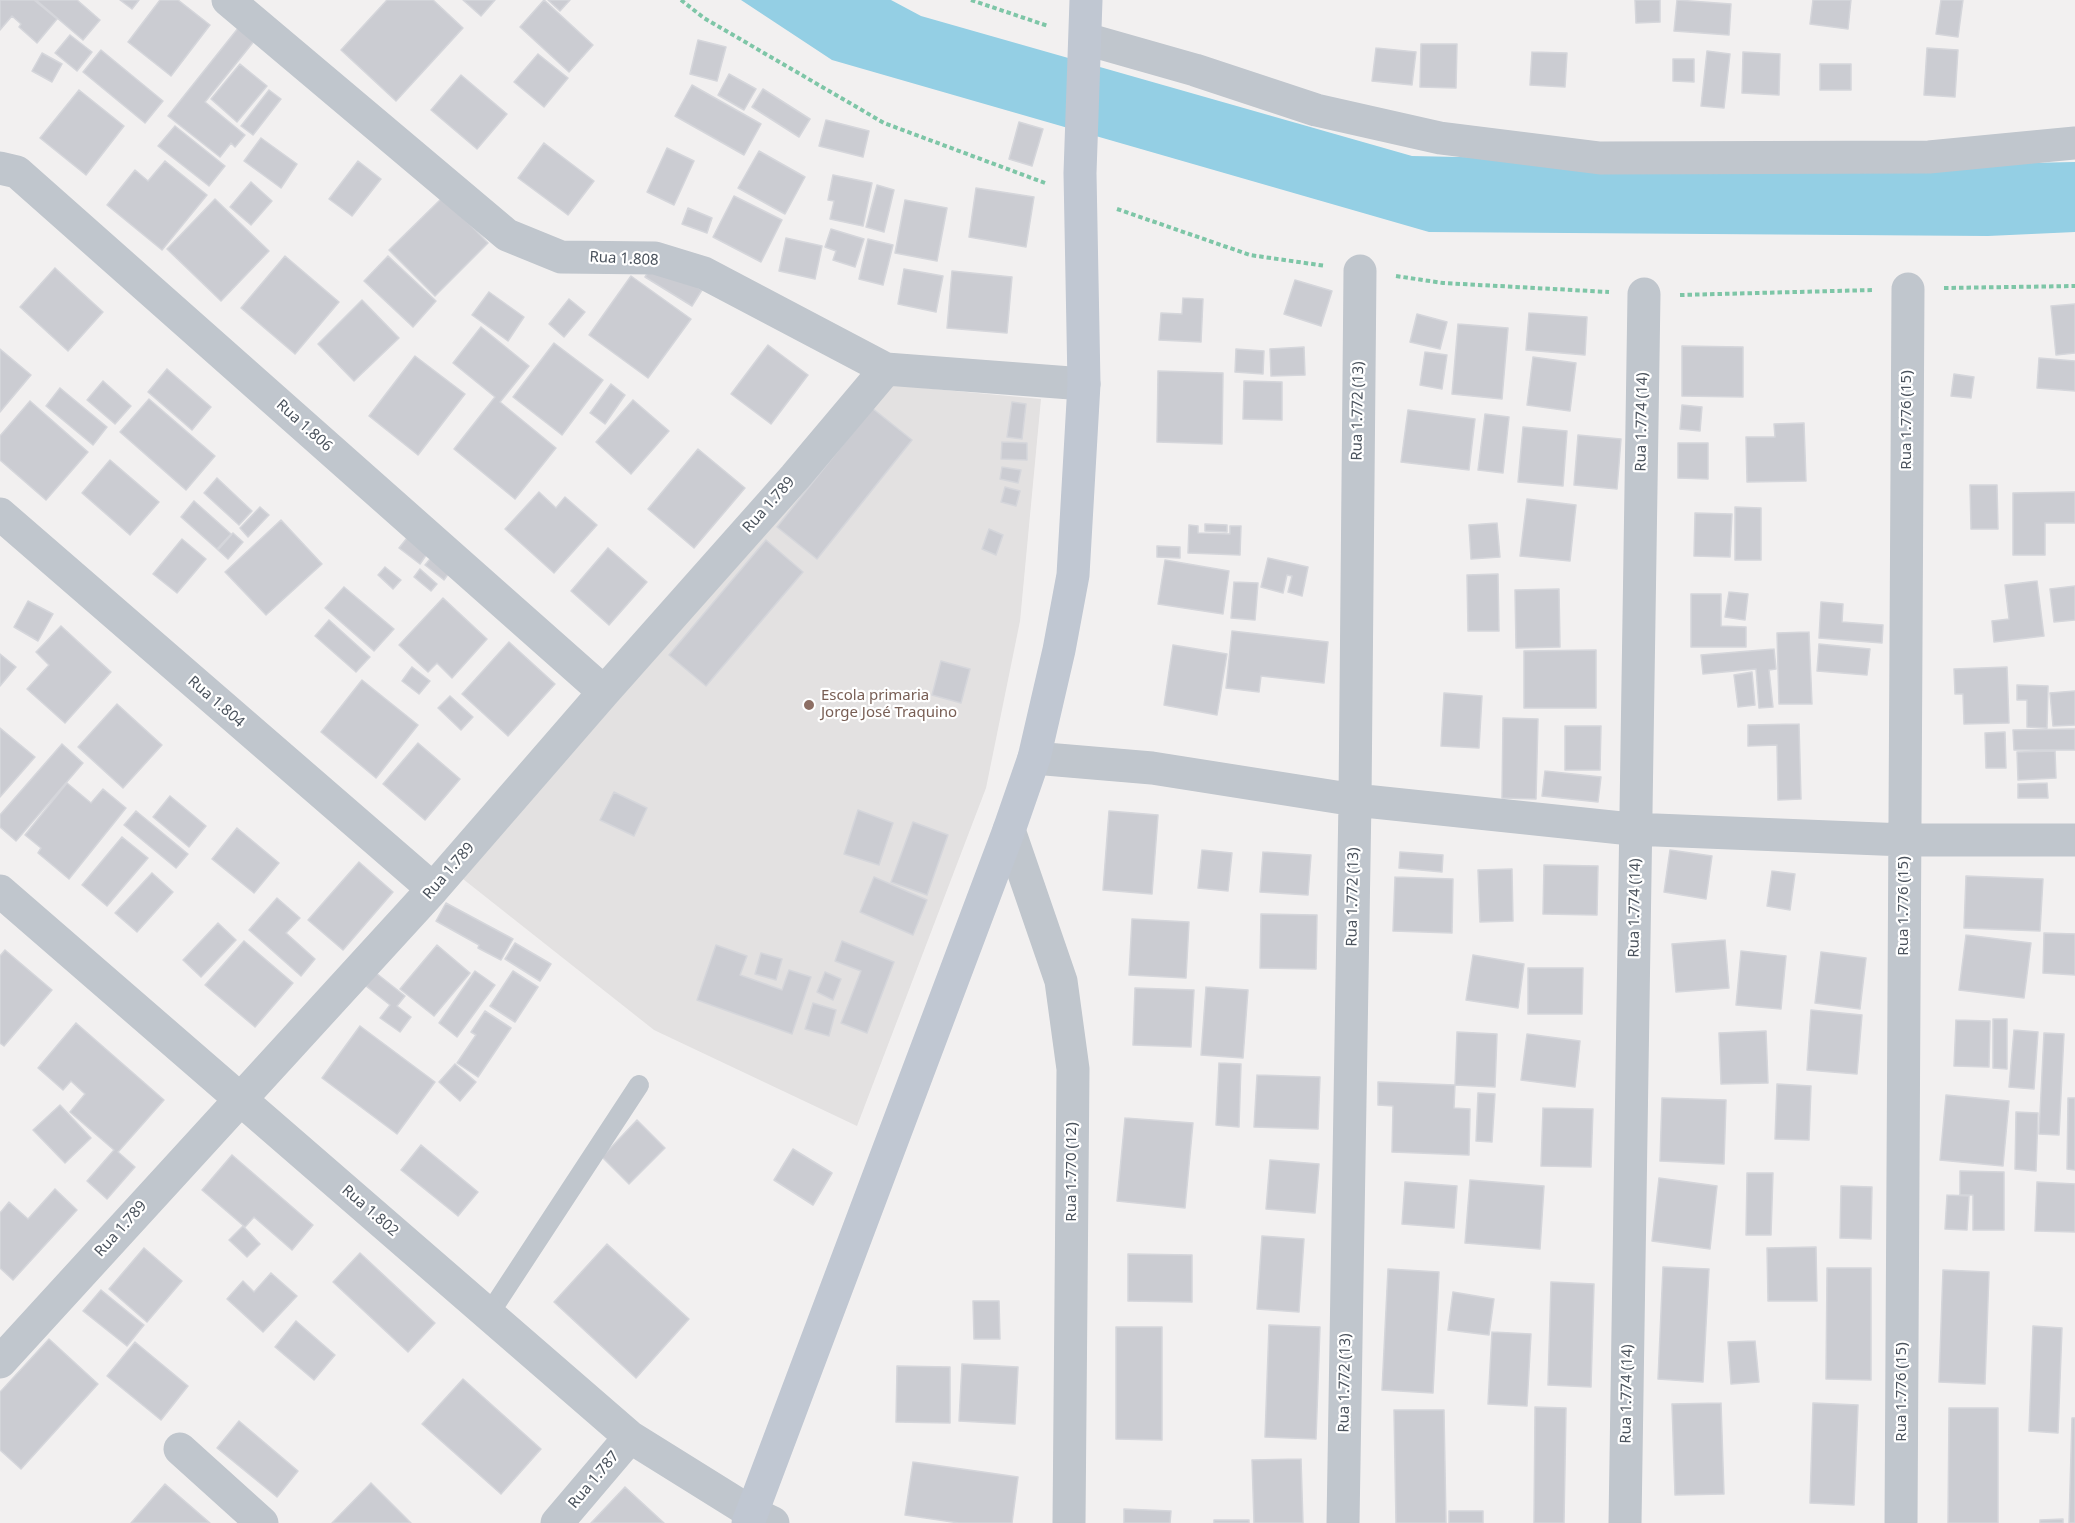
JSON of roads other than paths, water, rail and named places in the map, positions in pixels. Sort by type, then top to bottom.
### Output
[{"type":"street","name":"Rua 1.808","points":[[228,0],[507,235],[561,257],[655,258],[704,273],[886,369],[1084,384]]},
{"type":"street","points":[[758,1520],[1034,758],[1059,650],[1073,575],[1084,384],[1080,184],[1086,0]]},
{"type":"street","points":[[1085,44],[1195,70],[1316,110],[1440,138],[1600,158],[1929,157],[2075,143]]},
{"type":"street","name":"Rua 1.806","points":[[0,168],[17,172],[604,692]]},
{"type":"street","name":"Rua 1.772 (13)","points":[[1343,1523],[1355,800],[1360,271]]},
{"type":"street","name":"Rua 1.776 (15)","points":[[1901,1523],[1908,289]]},
{"type":"street","name":"Rua 1.774 (14)","points":[[1625,1523],[1644,294]]},
{"type":"street","name":"Rua 1.789","points":[[0,1362],[433,889],[795,477],[886,369]]},
{"type":"street","name":"Rua 1.804","points":[[0,514],[433,889]]},
{"type":"street","points":[[1034,758],[1152,768],[1355,800],[1636,829],[1905,840],[2075,840]]},
{"type":"street","name":"Rua 1.770 (12)","points":[[1009,830],[1061,981],[1072,1069],[1069,1523]]},
{"type":"street","name":"Rua 1.802","points":[[0,891],[630,1437],[758,1520]]},
{"type":"street","name":"Rua 1.787","points":[[557,1523],[630,1437]]},
{"type":"street","points":[[180,1449],[262,1523]]},
{"type":"lane","points":[[489,1314],[639,1084]]},
{"type":"water","points":[[741,0],[891,0],[921,16],[1412,156],[1880,166],[2075,162],[2075,232],[1988,236],[1429,232],[832,60]]},
{"type":"place","name":"Escola primaria Jorge José Traquino","points":[[809,705]]}]
